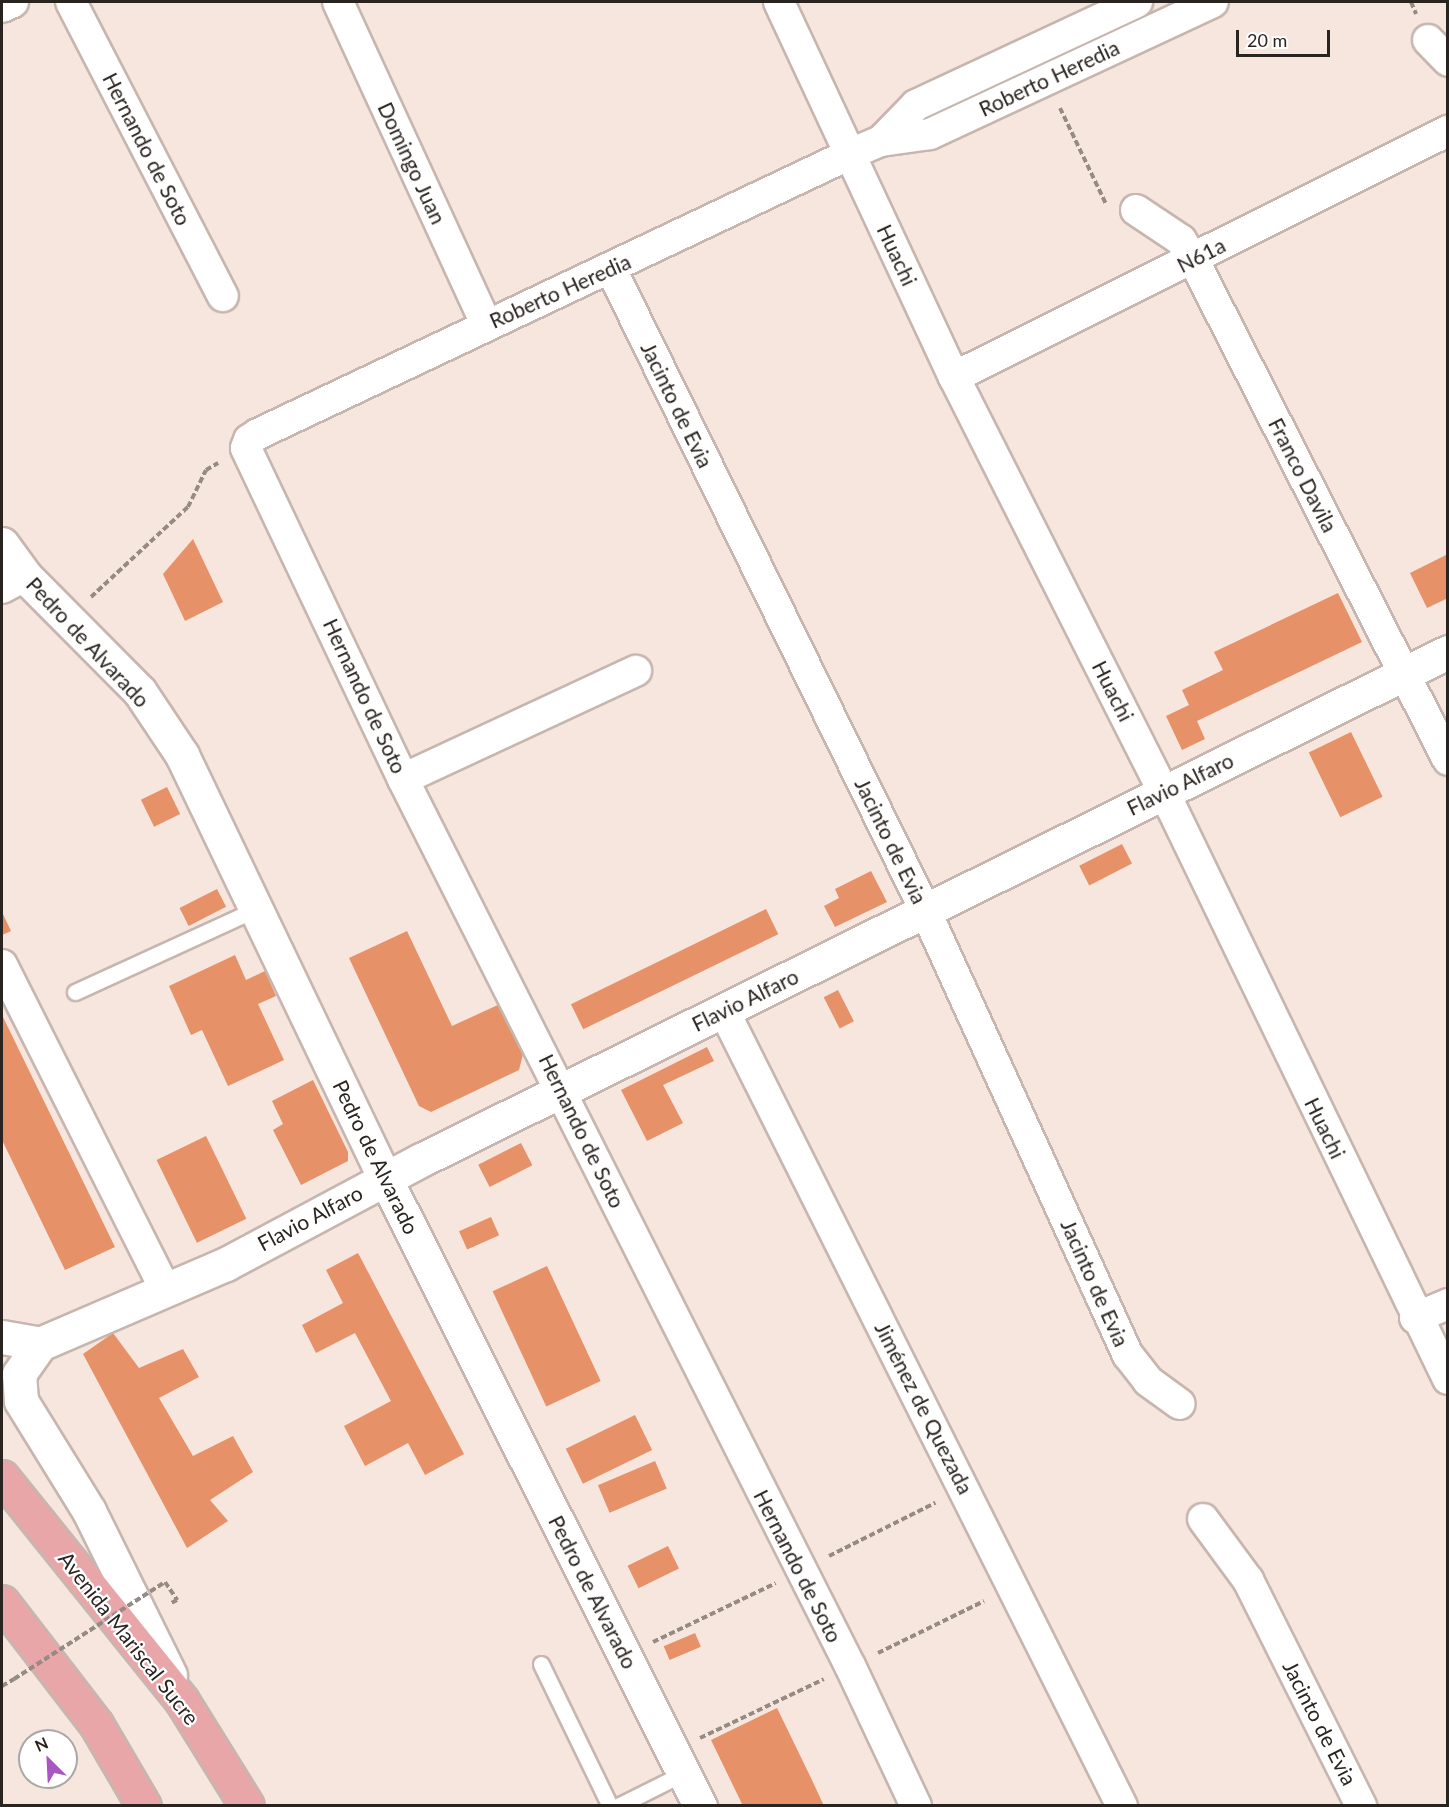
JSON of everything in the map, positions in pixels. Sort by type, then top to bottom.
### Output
[{"type":"main road","name":"Avenida Mariscal Sucre","points":[[2,1477],[182,1701],[247,1806]]},
{"type":"main road","points":[[2,1602],[96,1724],[144,1806]]},
{"type":"street","points":[[2,7],[13,2]]},
{"type":"street","name":"Hernando de Soto","points":[[71,2],[224,296]]},
{"type":"street","name":"Domingo Juan","points":[[338,2],[486,324]]},
{"type":"street","name":"Huachi","points":[[779,2],[954,377],[1164,792],[1415,1318],[1448,1379]]},
{"type":"street","name":"Roberto Heredia","points":[[881,141],[916,105],[1137,2]]},
{"type":"street","name":"Roberto Heredia","points":[[247,453],[249,440],[258,434],[486,324],[611,269],[850,154],[881,141],[930,134],[1213,2]]},
{"type":"street","name":"N61a","points":[[954,377],[1448,131]]},
{"type":"street","name":"Franco Davila","points":[[1136,210],[1181,240],[1193,259],[1448,760]]},
{"type":"street","name":"Jacinto de Evia","points":[[611,269],[925,910],[1128,1355],[1148,1381],[1180,1404]]},
{"type":"street","name":"Hernando de Soto","points":[[247,453],[309,577],[403,779],[562,1090],[916,1806]]},
{"type":"street","name":"Pedro de Alvarado","points":[[2,544],[14,582],[69,618],[140,692],[182,755],[385,1178],[700,1806]]},
{"type":"street","name":"Flavio Alfaro","points":[[40,1344],[226,1264],[385,1178],[1448,652]]},
{"type":"street","points":[[403,779],[636,671]]},
{"type":"street","points":[[2,965],[165,1289]]},
{"type":"street","name":"Jiménez de Quezada","points":[[724,1011],[965,1487],[1122,1806]]},
{"type":"street","points":[[1415,1318],[1448,1304]]},
{"type":"street","points":[[2,1337],[40,1344],[19,1374],[21,1401],[89,1511],[182,1701]]},
{"type":"street","name":"Jacinto de Evia","points":[[1203,1519],[1248,1580],[1361,1806]]},
{"type":"lane","points":[[75,992],[255,909]]},
{"type":"lane","points":[[541,1664],[610,1806]]},
{"type":"lane","points":[[618,1806],[678,1762]]},
{"type":"path","points":[[1046,80],[1106,204],[1136,210]]},
{"type":"path","points":[[69,618],[188,507],[206,470],[247,453]]},
{"type":"path","points":[[818,1562],[965,1487]]},
{"type":"path","points":[[2,1686],[165,1582],[177,1600]]},
{"type":"path","points":[[625,1656],[777,1582]]},
{"type":"path","points":[[866,1658],[1014,1586]]},
{"type":"path","points":[[678,1762],[830,1676]]},
{"type":"building","points":[[193,539],[223,602],[185,621],[163,574]]},
{"type":"building","points":[[1448,554],[1448,598],[1427,608],[1410,573]]},
{"type":"building","points":[[1338,593],[1362,642],[1197,721],[1205,739],[1182,750],[1166,716],[1189,705],[1182,690],[1223,670],[1214,652]]},
{"type":"building","points":[[1351,732],[1383,797],[1340,817],[1309,753]]},
{"type":"building","points":[[167,787],[180,814],[154,827],[141,800]]},
{"type":"building","points":[[1122,844],[1132,864],[1089,885],[1079,866]]},
{"type":"building","points":[[871,871],[887,902],[835,927],[824,906],[839,898],[835,889]]},
{"type":"building","points":[[217,889],[226,907],[189,926],[180,908]]},
{"type":"building","points":[[766,909],[778,934],[583,1029],[571,1004]]},
{"type":"building","points":[[2,912],[11,931],[2,935]]},
{"type":"building","points":[[407,931],[452,1026],[500,1004],[523,1054],[519,1070],[431,1112],[419,1106],[349,958]]},
{"type":"building","points":[[235,955],[246,980],[265,971],[276,996],[258,1004],[284,1060],[228,1086],[202,1030],[191,1035],[169,986]]},
{"type":"building","points":[[838,990],[854,1021],[840,1028],[824,997]]},
{"type":"building","points":[[2,1015],[115,1247],[65,1270],[2,1140]]},
{"type":"building","points":[[707,1047],[714,1061],[663,1085],[683,1123],[647,1141],[621,1090]]},
{"type":"building","points":[[313,1080],[348,1152],[348,1161],[301,1185],[273,1130],[283,1124],[272,1101]]},
{"type":"building","points":[[206,1136],[246,1219],[197,1243],[157,1160]]},
{"type":"building","points":[[521,1143],[532,1165],[490,1187],[478,1165]]},
{"type":"building","points":[[491,1217],[499,1235],[467,1250],[459,1231]]},
{"type":"building","points":[[358,1253],[464,1454],[425,1475],[408,1443],[365,1466],[344,1426],[391,1401],[355,1333],[316,1353],[302,1325],[343,1303],[326,1270]]},
{"type":"building","points":[[547,1266],[601,1381],[546,1406],[493,1291]]},
{"type":"building","points":[[113,1333],[139,1368],[183,1349],[199,1377],[159,1398],[193,1456],[233,1436],[253,1472],[210,1500],[228,1521],[187,1548],[83,1354]]},
{"type":"building","points":[[635,1415],[652,1450],[583,1484],[566,1449]]},
{"type":"building","points":[[655,1461],[667,1489],[610,1513],[598,1485]]},
{"type":"building","points":[[668,1546],[679,1568],[639,1588],[628,1566]]},
{"type":"building","points":[[695,1633],[701,1647],[670,1660],[664,1646]]},
{"type":"building","points":[[777,1708],[824,1806],[743,1806],[711,1740]]}]
